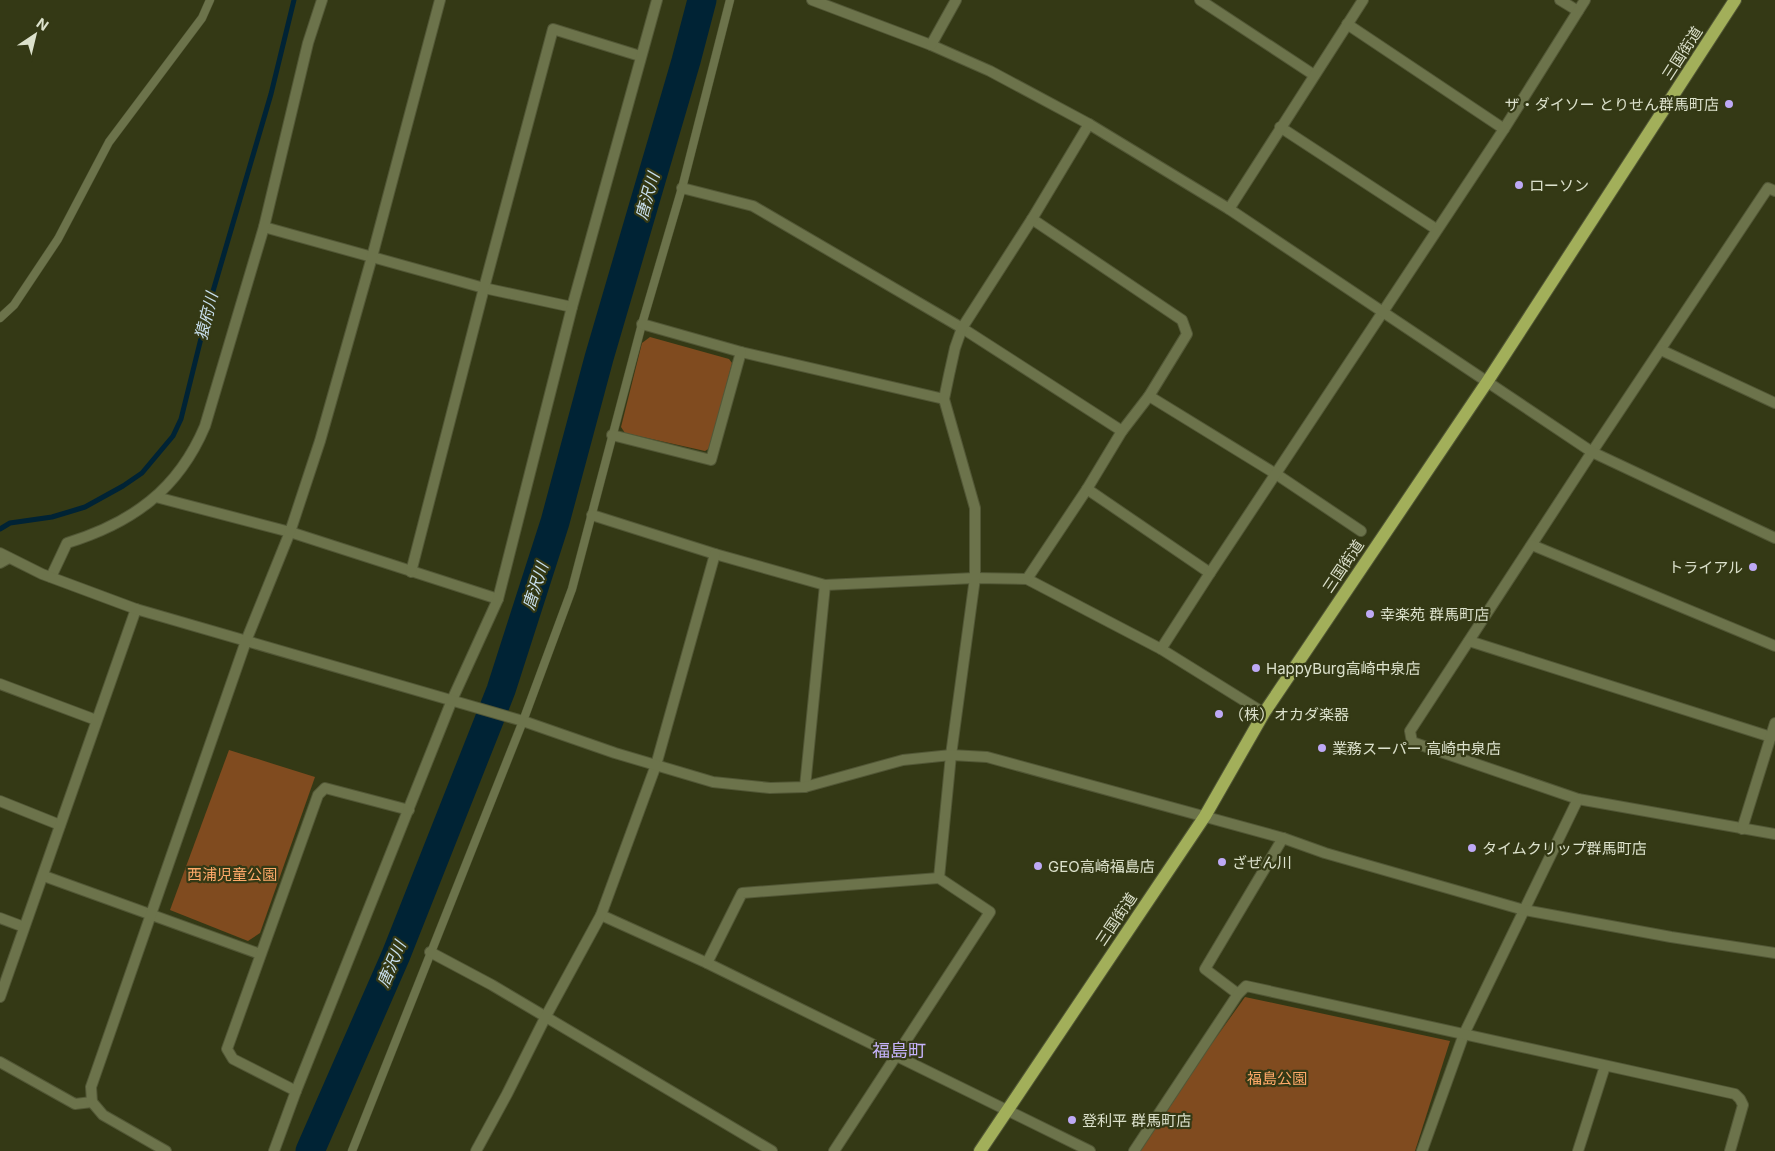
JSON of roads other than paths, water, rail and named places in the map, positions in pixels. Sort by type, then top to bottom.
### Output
[{"type":"main road","name":"三国街道","points":[[980,1151],[1205,816],[1264,713],[1487,382],[1735,0]]},
{"type":"street","points":[[51,577],[67,543],[114,525],[156,497],[189,459],[205,426],[264,227],[308,43],[322,0]]},
{"type":"street","points":[[166,1151],[103,1115],[92,1102],[91,1087],[246,641],[290,532],[320,441],[372,258],[440,0]]},
{"type":"street","points":[[274,1151],[296,1091],[409,810],[498,599],[572,307],[657,0]]},
{"type":"street","points":[[812,0],[931,45],[990,71],[1089,124],[1229,209],[1592,452],[1775,538]]},
{"type":"street","points":[[931,45],[956,0]]},
{"type":"street","points":[[1200,0],[1314,75]]},
{"type":"street","points":[[1229,209],[1363,0]]},
{"type":"street","points":[[1560,0],[1578,12]]},
{"type":"street","points":[[1161,649],[1504,128],[1585,0]]},
{"type":"street","points":[[1347,24],[1504,128]]},
{"type":"street","points":[[411,572],[553,29],[640,56]]},
{"type":"street","points":[[939,878],[951,755],[975,578],[975,508],[944,399],[955,348],[962,328],[1032,219],[1089,124]]},
{"type":"street","points":[[1280,127],[1436,229]]},
{"type":"street","points":[[682,188],[753,206],[962,328],[1122,431]]},
{"type":"street","points":[[1775,191],[1768,188],[1592,452],[1410,731],[1412,742],[1578,799],[1775,834]]},
{"type":"street","points":[[1027,579],[1087,489],[1122,431],[1149,396],[1187,334],[1182,320],[1032,219]]},
{"type":"street","points":[[264,227],[484,288],[572,307]]},
{"type":"street","points":[[642,324],[741,352],[944,399]]},
{"type":"street","points":[[1661,350],[1775,402]]},
{"type":"street","points":[[612,435],[712,460],[741,352]]},
{"type":"street","points":[[1149,396],[1276,474],[1362,531]]},
{"type":"street","points":[[1087,489],[1210,573]]},
{"type":"street","points":[[156,497],[290,532],[498,599]]},
{"type":"street","points":[[592,515],[715,554],[825,585],[975,578],[1027,579],[1161,649],[1264,713]]},
{"type":"street","points":[[1532,545],[1775,646]]},
{"type":"street","points":[[476,1151],[546,1016],[602,915],[656,766],[715,554]]},
{"type":"street","points":[[3,558],[136,609],[520,720],[615,753],[713,782],[770,788],[805,787],[903,760],[951,755],[987,757],[1283,838],[1325,853],[1524,910],[1671,938],[1775,953]]},
{"type":"street","points":[[805,787],[825,585]]},
{"type":"street","points":[[0,997],[136,609]]},
{"type":"street","points":[[1469,641],[1770,737]]},
{"type":"street","points":[[0,684],[96,720]]},
{"type":"street","points":[[1742,829],[1775,723]]},
{"type":"street","points":[[296,1091],[233,1059],[227,1050],[318,795],[325,788],[409,810]]},
{"type":"street","points":[[1422,1151],[1464,1034],[1578,799]]},
{"type":"street","points":[[0,801],[60,825]]},
{"type":"street","points":[[1238,994],[1205,969],[1283,838]]},
{"type":"street","points":[[44,876],[260,954]]},
{"type":"street","points":[[707,963],[742,893],[939,878],[990,912],[834,1151]]},
{"type":"street","points":[[602,915],[707,963],[1090,1151]]},
{"type":"street","points":[[0,918],[24,927]]},
{"type":"street","points":[[430,952],[546,1016],[772,1151]]},
{"type":"street","points":[[1134,1151],[1238,994],[1246,986],[1735,1094],[1743,1105],[1730,1151]]},
{"type":"street","points":[[0,1062],[75,1104],[92,1102]]},
{"type":"street","points":[[1578,1151],[1605,1066]]},
{"type":"lane","points":[[0,318],[14,305],[58,239],[109,142],[202,18],[210,0]]},
{"type":"lane","points":[[352,1151],[572,588],[642,324],[682,188],[730,0]]},
{"type":"waterway","name":"猿府川","points":[[0,529],[10,523],[52,517],[85,507],[142,473],[173,436],[181,419],[211,298],[271,94],[294,0]]},
{"type":"waterway","name":"唐沢川","points":[[310,1151],[396,955],[501,690],[555,522],[599,358],[702,0]]},
{"type":"place","name":"ザ・ダイソー とりせん群馬町店","points":[[1729,104]]},
{"type":"place","name":"ローソン","points":[[1519,185]]},
{"type":"place","name":"トライアル","points":[[1753,567]]},
{"type":"place","name":"幸楽苑 群馬町店","points":[[1370,614]]},
{"type":"place","name":"HappyBurg高崎中泉店","points":[[1256,668]]},
{"type":"place","name":"（株）オカダ楽器","points":[[1219,714]]},
{"type":"place","name":"業務スーパー 高崎中泉店","points":[[1322,748]]},
{"type":"place","name":"タイムクリップ群馬町店","points":[[1472,848]]},
{"type":"place","name":"ざぜん川","points":[[1222,862]]},
{"type":"place","name":"GEO高崎福島店","points":[[1038,866]]},
{"type":"place","name":"登利平 群馬町店","points":[[1072,1120]]},
{"type":"district","name":"福島町","points":[[899,1050]]},
{"type":"park label","name":"西浦児童公園","points":[[232,874]]},
{"type":"park label","name":"福島公園","points":[[1277,1078]]}]
